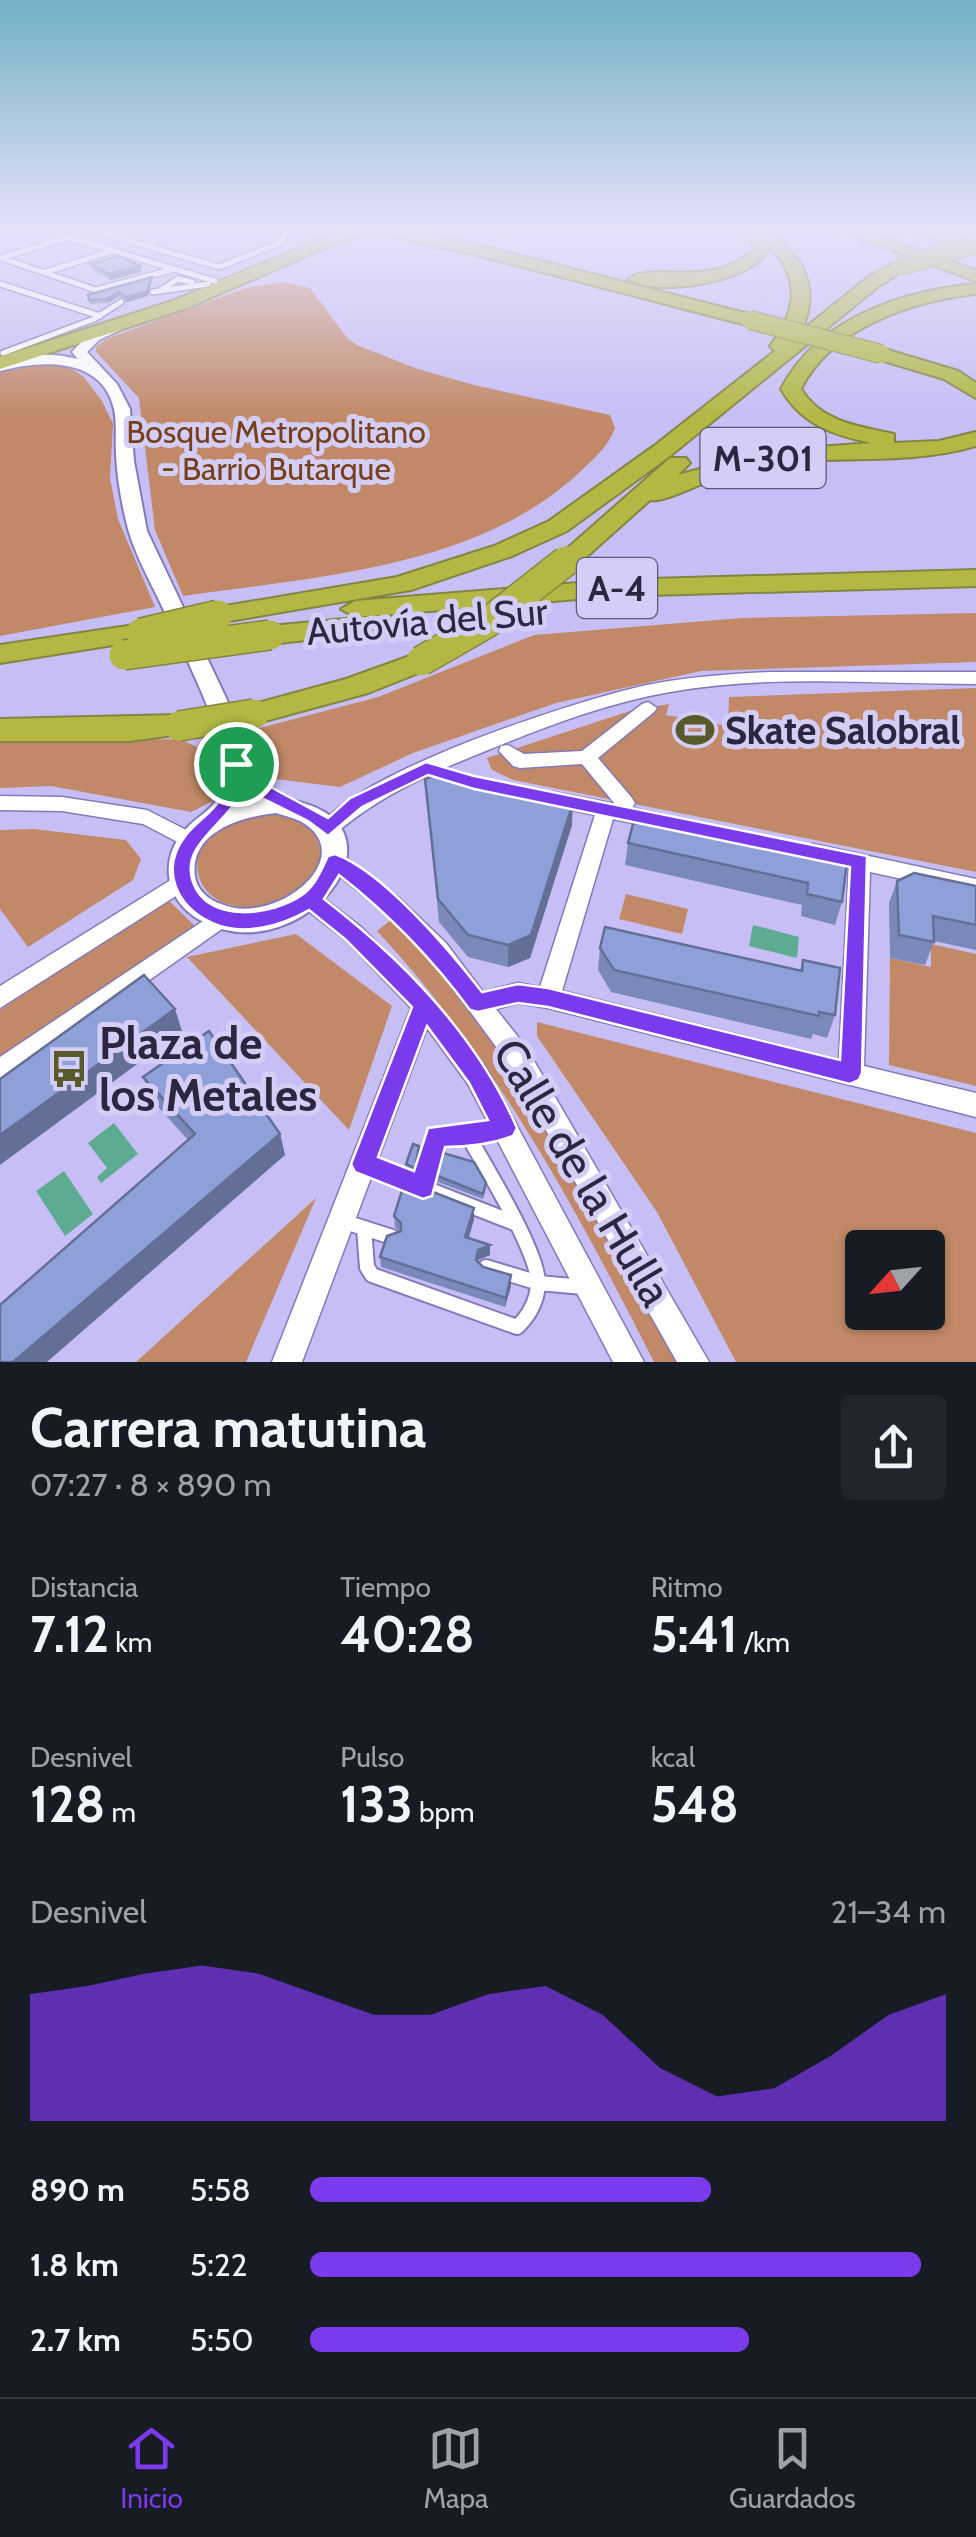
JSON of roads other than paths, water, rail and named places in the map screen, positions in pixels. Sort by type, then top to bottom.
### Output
[{"type":"highway","points":[[1,359],[171,293]]},
{"type":"highway","points":[[1,359],[208,293]]},
{"type":"highway","points":[[651,293],[942,366],[976,382]]},
{"type":"highway","points":[[659,293],[752,318]]},
{"type":"highway","points":[[751,378],[794,328],[804,293]]},
{"type":"highway","points":[[264,620],[401,584],[530,539],[593,504],[860,293]]},
{"type":"highway","points":[[0,730],[179,726],[254,714],[357,686],[420,661],[487,623],[570,557],[878,293]]},
{"type":"highway","points":[[844,325],[906,300],[940,293]]},
{"type":"highway","name":"M-301","points":[[906,300],[850,329],[804,368],[792,390],[797,402],[811,415],[833,426],[880,438],[944,440],[976,428]]},
{"type":"highway","points":[[882,352],[951,375],[976,392]]},
{"type":"highway","name":"M-301","points":[[570,557],[603,538],[670,488],[718,468],[781,455],[919,449],[976,439]]},
{"type":"highway","name":"Autovía del Sur","points":[[0,674],[264,620],[616,588],[976,578]]},
{"type":"highway","name":"Autovía del Sur","points":[[264,620],[976,594]]},
{"type":"highway","name":"Autovía del Sur","points":[[0,654],[133,644]]},
{"type":"street","points":[[181,304],[83,344],[79,352],[112,387],[122,409],[125,462],[138,531],[216,700],[236,764],[232,797],[216,819],[191,841],[182,861],[182,881],[195,904],[221,918],[251,921],[283,915],[310,900],[322,888],[335,862],[336,850],[328,829],[315,816],[260,790],[236,764]]},
{"type":"street","points":[[1,359],[61,358],[98,374]]},
{"type":"street","points":[[328,829],[356,802],[426,768],[581,710],[697,682],[976,678]]},
{"type":"street","points":[[508,751],[520,761],[587,757],[648,708]]},
{"type":"street","points":[[548,998],[615,806],[587,757]]},
{"type":"street","points":[[426,768],[458,778]]},
{"type":"street","points":[[525,793],[615,806],[698,829]]},
{"type":"street","points":[[0,803],[62,804],[147,817],[191,841]]},
{"type":"street","points":[[216,819],[256,804],[296,807]]},
{"type":"street","points":[[788,847],[976,887]]},
{"type":"street","points":[[850,1073],[860,861]]},
{"type":"street","name":"Calle de la Hulla","points":[[335,862],[392,905],[425,938],[517,1055],[694,1362]]},
{"type":"street","points":[[0,998],[182,881]]},
{"type":"street","name":"Calle de la Hulla","points":[[310,900],[354,934],[424,1005],[478,1076],[630,1362]]},
{"type":"street","points":[[0,1070],[221,918]]},
{"type":"street","points":[[478,1003],[518,993],[548,998],[976,1105]]},
{"type":"street","points":[[286,1362],[353,1224],[364,1164],[424,1005]]},
{"type":"lane","points":[[27,293],[100,316]]},
{"type":"lane","points":[[1,359],[100,316],[121,302]]},
{"type":"lane","points":[[423,1187],[434,1138],[505,1128]]},
{"type":"lane","points":[[353,1224],[372,1276],[517,1327],[529,1316],[539,1283],[517,1224],[468,1136]]},
{"type":"lane","points":[[364,1164],[517,1224]]},
{"type":"lane","points":[[353,1224],[392,1237]]},
{"type":"lane","points":[[486,1267],[539,1283],[590,1288]]},
{"type":"place","name":"Skate Salobral","points":[[695,730]]},
{"type":"place","name":"Plaza de los Metales","points":[[69,1069]]},
{"type":"park label","name":"Bosque Metropolitano - Barrio Butarque","points":[[276,450]]}]
